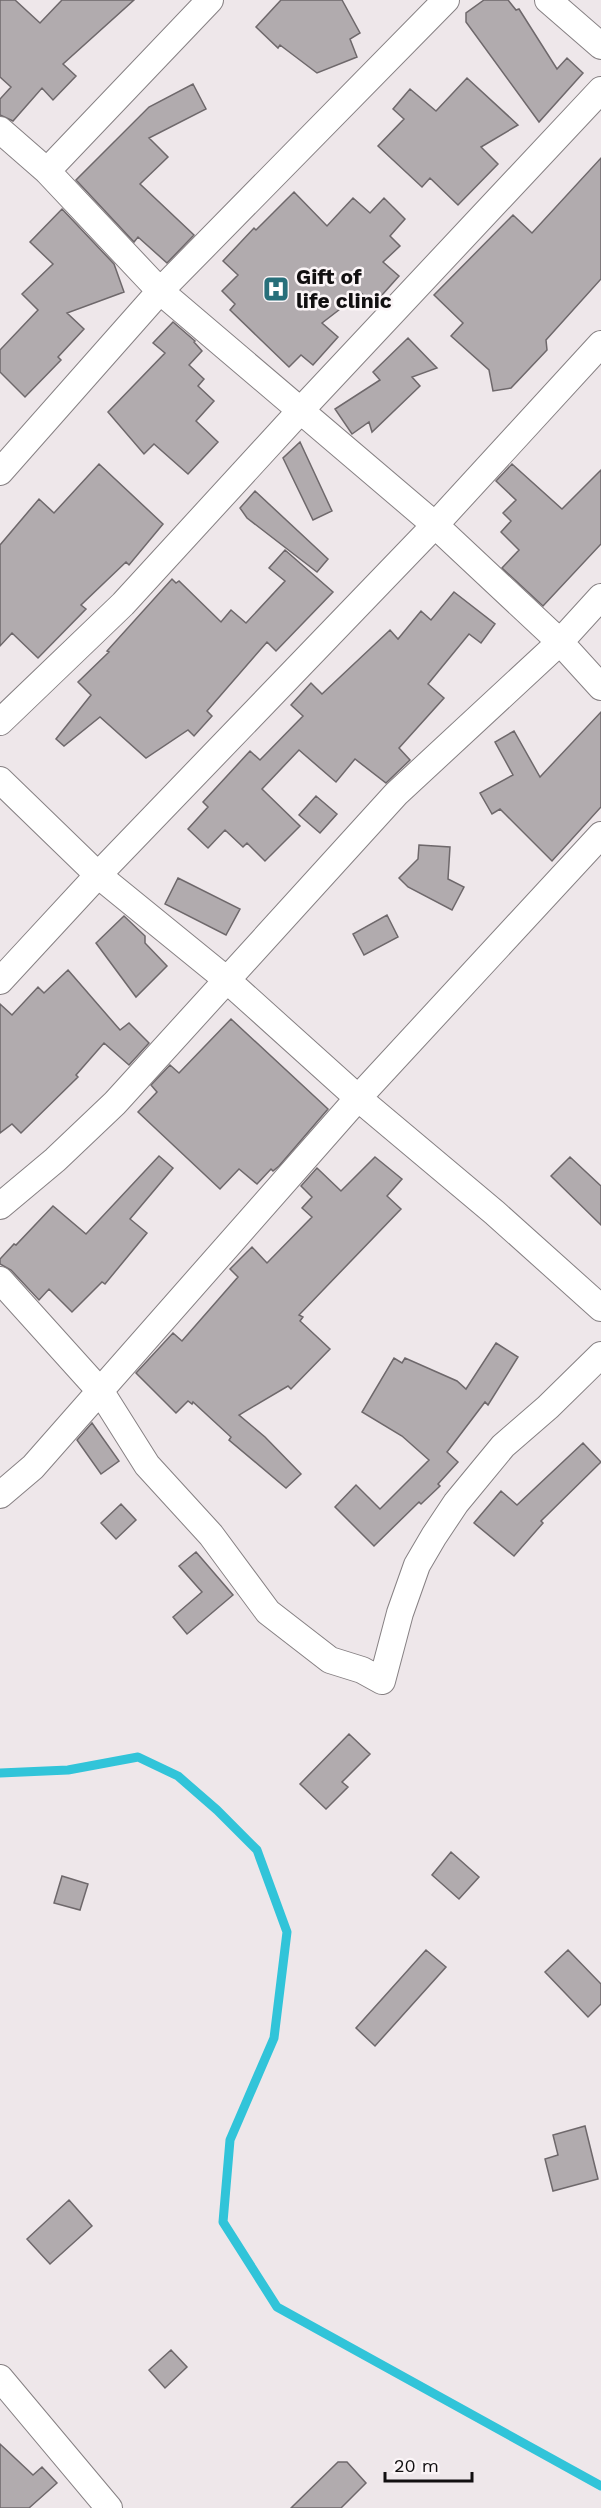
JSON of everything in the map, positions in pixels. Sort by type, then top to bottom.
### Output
[{"type":"street","points":[[47,171],[210,0]]},
{"type":"street","points":[[0,472],[160,291],[446,0]]},
{"type":"street","points":[[548,0],[601,46]]},
{"type":"street","points":[[0,722],[123,604],[300,411],[601,90]]},
{"type":"street","points":[[0,130],[47,171],[160,291],[435,525],[560,642],[601,687]]},
{"type":"street","points":[[0,981],[98,875],[435,525],[601,344]]},
{"type":"street","points":[[0,1206],[55,1160],[115,1103],[396,794],[560,642],[601,597]]},
{"type":"street","points":[[0,780],[98,875],[227,980],[358,1098],[495,1213],[601,1308]]},
{"type":"street","points":[[0,1495],[33,1467],[358,1098],[601,835]]},
{"type":"street","points":[[0,1280],[101,1392],[147,1465],[211,1535],[268,1612],[330,1660],[362,1670],[382,1681],[400,1613],[417,1564],[445,1520],[503,1446],[548,1407],[601,1355]]},
{"type":"street","points":[[2,2385],[109,2508]]},
{"type":"building","points":[[0,0],[15,0],[40,23],[62,0],[134,0],[63,64],[76,76],[53,100],[42,88],[13,121],[0,115],[0,99],[11,87],[0,77]]},
{"type":"building","points":[[281,0],[342,0],[360,33],[350,39],[357,57],[317,73],[280,45],[278,48],[256,27]]},
{"type":"building","points":[[484,0],[508,0],[516,10],[519,9],[557,69],[567,58],[583,73],[539,122],[466,22],[466,13]]},
{"type":"building","points":[[467,78],[518,125],[481,147],[498,164],[458,205],[430,178],[422,187],[378,146],[404,119],[393,109],[410,89],[436,111]]},
{"type":"building","points":[[193,84],[206,109],[149,138],[168,157],[140,184],[194,235],[167,263],[138,237],[134,242],[76,180],[149,107]]},
{"type":"building","points":[[601,158],[601,279],[546,340],[547,350],[511,388],[493,391],[489,370],[451,336],[463,323],[434,295],[513,215],[532,233]]},
{"type":"building","points":[[294,192],[327,226],[353,198],[370,213],[384,198],[405,219],[390,236],[400,246],[383,262],[399,276],[374,304],[361,293],[322,323],[338,337],[313,365],[301,355],[289,367],[230,310],[235,304],[222,291],[238,275],[223,261],[254,228],[256,230]]},
{"type":"building","points":[[62,209],[114,264],[124,292],[67,313],[84,329],[58,357],[61,360],[25,397],[0,372],[0,350],[38,310],[22,294],[53,264],[30,242]]},
{"type":"building","points":[[173,322],[195,341],[202,351],[189,365],[204,379],[198,386],[214,401],[196,421],[218,442],[188,474],[154,444],[144,454],[108,412],[165,353],[153,343]]},
{"type":"building","points":[[408,338],[437,368],[412,377],[420,386],[372,432],[369,422],[352,434],[335,409],[380,380],[373,372]]},
{"type":"building","points":[[300,442],[332,511],[313,520],[283,458]]},
{"type":"building","points":[[99,464],[163,524],[129,565],[126,562],[81,605],[86,609],[38,658],[12,633],[0,646],[0,545],[39,499],[54,513]]},
{"type":"building","points":[[512,464],[562,509],[601,470],[601,544],[543,606],[502,568],[519,550],[501,532],[511,521],[503,513],[516,500],[496,481]]},
{"type":"building","points":[[255,491],[328,559],[317,572],[247,518],[240,508]]},
{"type":"building","points":[[285,550],[333,592],[276,651],[267,642],[207,711],[212,716],[194,736],[188,730],[146,758],[100,717],[64,746],[56,739],[91,695],[78,682],[109,652],[107,651],[172,579],[176,583],[179,581],[221,622],[231,610],[246,623],[285,581],[269,568]]},
{"type":"building","points":[[454,592],[495,624],[481,643],[469,634],[428,684],[444,698],[399,748],[410,760],[386,783],[355,759],[336,782],[299,750],[262,789],[300,826],[265,861],[247,843],[243,847],[225,830],[208,848],[188,829],[208,807],[203,802],[250,751],[260,760],[303,716],[291,705],[311,683],[322,694],[390,630],[398,639],[421,611],[431,620]]},
{"type":"building","points":[[601,712],[601,807],[552,861],[500,809],[492,814],[480,793],[513,775],[495,742],[514,731],[540,777]]},
{"type":"building","points":[[316,796],[337,814],[320,833],[299,815]]},
{"type":"building","points":[[419,845],[450,847],[448,879],[464,887],[452,910],[408,887],[399,878],[418,859]]},
{"type":"building","points":[[178,878],[240,909],[226,935],[165,904]]},
{"type":"building","points":[[387,915],[398,937],[364,955],[353,934]]},
{"type":"building","points":[[124,916],[145,936],[145,943],[167,966],[136,997],[96,943]]},
{"type":"building","points":[[68,970],[120,1030],[129,1023],[149,1043],[129,1065],[104,1043],[76,1075],[78,1077],[21,1133],[12,1124],[0,1133],[0,1004],[12,1015],[38,987],[44,993]]},
{"type":"building","points":[[231,1019],[328,1109],[279,1166],[273,1171],[271,1169],[257,1184],[239,1169],[220,1189],[138,1112],[157,1092],[151,1085],[170,1065],[179,1073]]},
{"type":"building","points":[[159,1156],[173,1168],[130,1219],[147,1233],[105,1284],[102,1282],[72,1312],[49,1289],[39,1300],[11,1270],[0,1264],[0,1259],[53,1206],[86,1234]]},
{"type":"building","points":[[375,1157],[402,1179],[387,1196],[401,1209],[299,1315],[303,1317],[300,1321],[330,1349],[291,1389],[288,1386],[239,1415],[265,1437],[301,1474],[286,1488],[229,1440],[231,1437],[193,1402],[192,1404],[188,1401],[176,1413],[136,1373],[173,1333],[182,1341],[238,1277],[230,1269],[252,1247],[267,1263],[312,1217],[302,1208],[312,1197],[301,1186],[317,1168],[341,1191]]},
{"type":"building","points":[[570,1157],[601,1186],[601,1225],[551,1176]]},
{"type":"building","points":[[496,1343],[518,1357],[488,1405],[485,1402],[447,1452],[458,1462],[438,1484],[440,1486],[421,1504],[419,1502],[374,1546],[335,1507],[356,1485],[380,1509],[429,1460],[402,1436],[362,1412],[394,1358],[402,1363],[405,1358],[457,1381],[466,1389]]},
{"type":"building","points":[[92,1423],[119,1461],[101,1474],[77,1440]]},
{"type":"building","points":[[583,1443],[601,1462],[541,1521],[543,1523],[514,1556],[474,1523],[501,1491],[517,1505]]},
{"type":"building","points":[[121,1504],[136,1520],[116,1539],[101,1523]]},
{"type":"building","points":[[196,1552],[233,1595],[187,1634],[173,1617],[202,1592],[179,1566]]},
{"type":"building","points":[[349,1734],[370,1754],[342,1782],[348,1787],[326,1809],[300,1784]]},
{"type":"building","points":[[451,1852],[479,1877],[459,1899],[432,1875]]},
{"type":"building","points":[[62,1876],[88,1884],[80,1910],[54,1903]]},
{"type":"building","points":[[426,1950],[446,1967],[375,2046],[356,2028]]},
{"type":"building","points":[[568,1950],[601,1984],[601,2004],[588,2017],[545,1972]]},
{"type":"building","points":[[585,2126],[598,2179],[553,2191],[545,2159],[558,2155],[553,2135]]},
{"type":"building","points":[[69,2200],[92,2226],[50,2264],[27,2239]]},
{"type":"building","points":[[171,2350],[187,2367],[165,2388],[149,2370]]},
{"type":"building","points":[[0,2444],[33,2475],[42,2467],[57,2483],[29,2508],[0,2508]]},
{"type":"building","points":[[338,2462],[347,2462],[366,2483],[341,2508],[291,2508]]},
{"type":"waterway","points":[[0,1773],[68,1770],[138,1757],[178,1776],[217,1810],[257,1850],[287,1932],[274,2038],[230,2140],[223,2222],[277,2307],[601,2486]]},
{"type":"place","name":"Gift of life clinic","points":[[276,289]]}]
